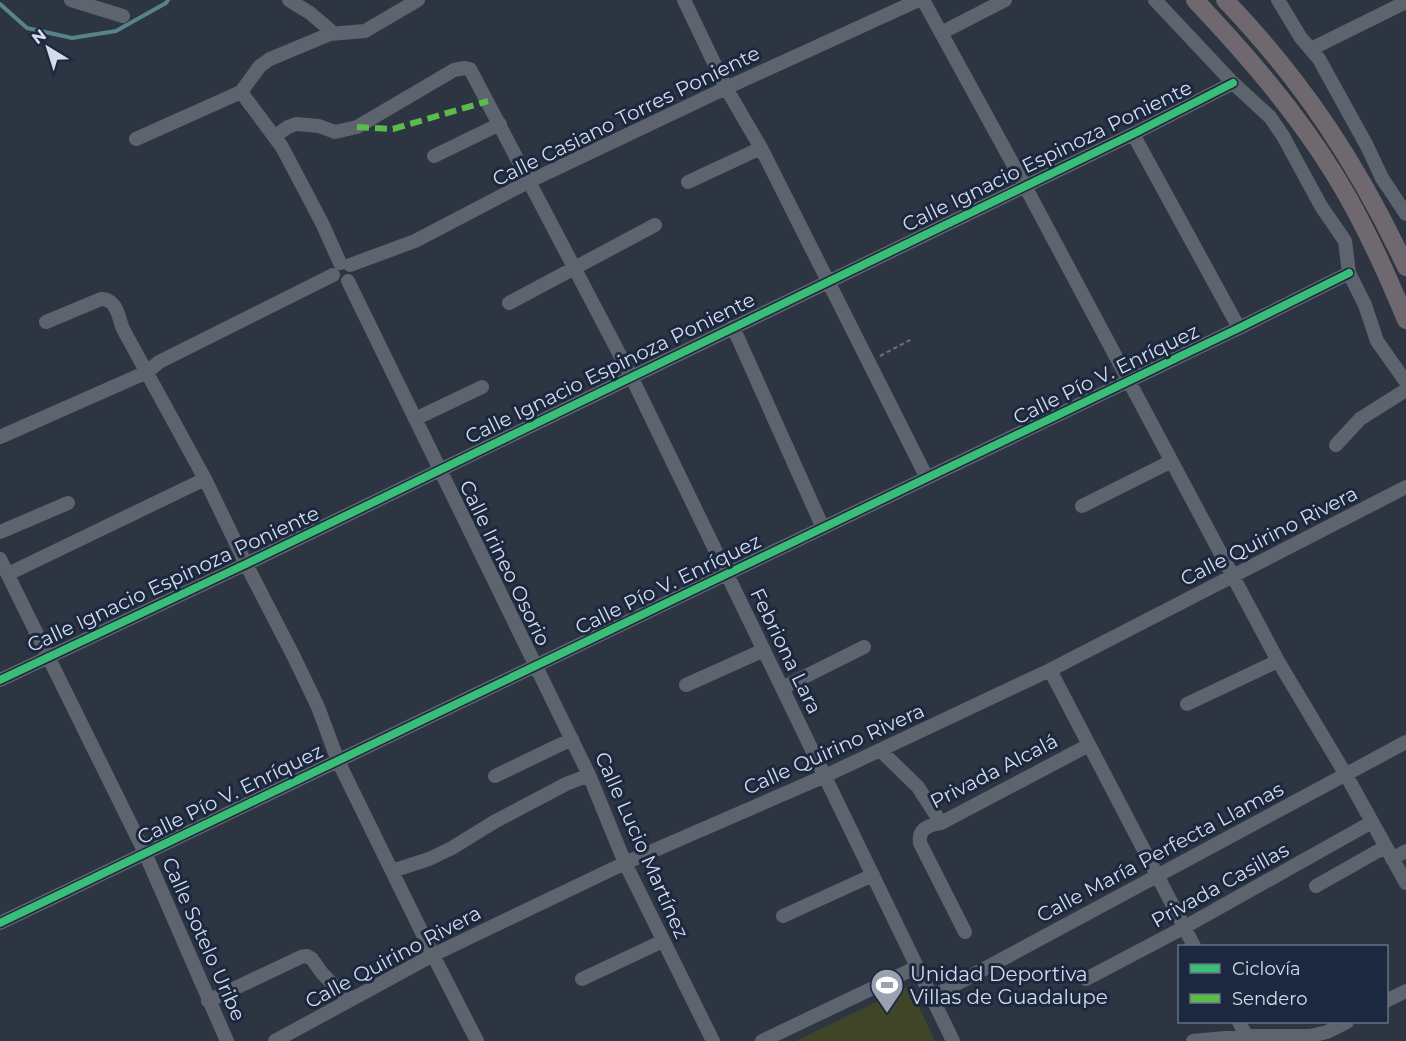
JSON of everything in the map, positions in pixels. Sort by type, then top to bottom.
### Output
[{"type":"main road","points":[[1195,0],[1264,76],[1332,170],[1381,262],[1406,320]]},
{"type":"main road","points":[[1225,0],[1262,38],[1319,113],[1369,192],[1404,257]]},
{"type":"street","points":[[71,0],[123,16]]},
{"type":"street","points":[[289,0],[310,13],[330,30],[330,34]]},
{"type":"street","points":[[136,140],[242,92],[260,66],[270,59],[330,34],[365,31],[418,0]]},
{"type":"street","points":[[684,0],[726,88],[761,148],[927,478]]},
{"type":"street","points":[[921,0],[1025,186],[1278,661],[1346,775],[1406,883]]},
{"type":"street","name":"Calle Casiano Torres Poniente","points":[[0,437],[147,372],[159,362],[341,268],[414,241],[530,181],[726,88],[921,0]]},
{"type":"street","points":[[941,33],[1005,0]]},
{"type":"street","points":[[1155,0],[1233,83],[1270,117],[1283,136],[1320,206],[1345,241],[1349,273],[1365,306],[1381,349],[1406,382]]},
{"type":"street","points":[[1278,0],[1300,38],[1311,49],[1346,108],[1382,178],[1406,214]]},
{"type":"street","points":[[1311,49],[1406,2]]},
{"type":"street","name":"Febriona Lara","points":[[275,136],[296,124],[319,126],[335,132],[357,127],[454,70],[470,69],[476,77],[631,376],[953,1041]]},
{"type":"street","name":"Calle Ignacio Espinoza Poniente","points":[[0,680],[246,564],[1133,134],[1233,83]]},
{"type":"street","points":[[242,92],[275,136],[317,213],[341,268]]},
{"type":"street","points":[[434,156],[500,124]]},
{"type":"street","points":[[1133,134],[1239,328]]},
{"type":"street","points":[[688,182],[761,148]]},
{"type":"street","points":[[509,303],[574,266],[655,225]]},
{"type":"street","name":"Calle Irineo Osorio","points":[[341,268],[339,282],[348,281],[536,665]]},
{"type":"street","name":"Calle Pío V. Enríquez","points":[[0,923],[1349,273]]},
{"type":"street","points":[[46,322],[101,299],[108,299],[114,303],[123,328],[205,479],[293,655],[318,707],[338,761],[477,1041]]},
{"type":"street","points":[[733,327],[823,528]]},
{"type":"street","points":[[415,419],[482,387]]},
{"type":"street","points":[[1336,445],[1360,419],[1406,390]]},
{"type":"street","points":[[1082,506],[1170,462]]},
{"type":"street","points":[[8,573],[205,479]]},
{"type":"street","name":"Calle Quirino Rivera","points":[[274,1041],[433,955],[626,863],[881,751],[1050,670],[1406,487]]},
{"type":"street","points":[[0,532],[68,503]]},
{"type":"street","name":"Calle Sotelo Uribe","points":[[0,558],[145,853],[227,1041]]},
{"type":"street","points":[[782,688],[864,647]]},
{"type":"street","points":[[686,685],[764,650]]},
{"type":"street","points":[[1187,704],[1278,661]]},
{"type":"street","name":"Calle Lucio Martínez","points":[[536,665],[589,775],[626,863],[712,1041]]},
{"type":"street","points":[[1050,670],[1193,945]]},
{"type":"street","points":[[495,776],[572,739]]},
{"type":"street","name":"Calle María Perfecta Llamas","points":[[932,997],[1406,742]]},
{"type":"street","name":"Privada Alcalá","points":[[965,932],[920,843],[919,838],[923,829],[941,823],[1089,745]]},
{"type":"street","points":[[881,751],[918,787],[941,823]]},
{"type":"street","points":[[392,871],[429,859],[556,789],[589,775]]},
{"type":"street","name":"Privada Casillas","points":[[1086,979],[1183,928],[1372,822]]},
{"type":"street","points":[[1316,886],[1389,853],[1406,851]]},
{"type":"street","points":[[783,916],[873,875]]},
{"type":"street","points":[[582,979],[663,941]]},
{"type":"street","points":[[208,1001],[307,956],[338,990],[352,999]]},
{"type":"street","points":[[762,1041],[917,967]]},
{"type":"street","points":[[1388,1000],[1406,991]]},
{"type":"street","points":[[1240,1023],[1248,1038]]},
{"type":"street","points":[[1193,1041],[1310,1036],[1327,1032],[1345,1023]]},
{"type":"path","points":[[869,361],[912,339]]},
{"type":"green space","name":"Unidad Deportiva Villas de Guadalupe","points":[[909,986],[935,1041],[796,1041]]},
{"type":"waterway","points":[[0,4],[27,28],[72,38],[116,31],[168,0]]},
{"type":"marked path","points":[[357,127],[393,129],[488,101]]},
{"type":"cycle path","points":[[0,680],[246,564],[1133,134],[1233,83]]},
{"type":"cycle path","points":[[0,923],[1349,273]]},
{"type":"place","name":"Unidad Deportiva Villas de Guadalupe","points":[[887,1014]]}]
